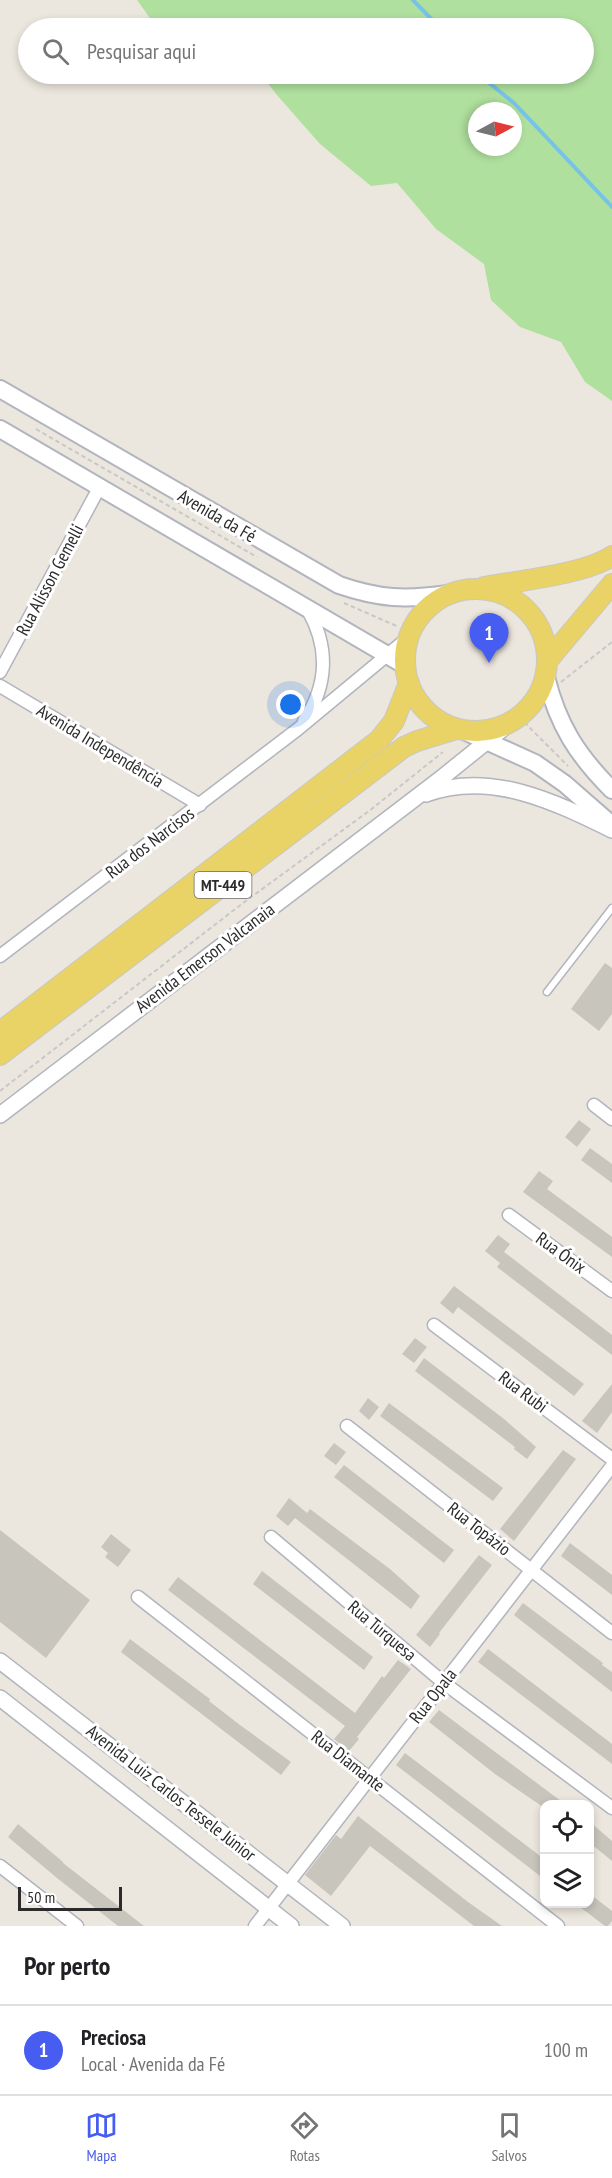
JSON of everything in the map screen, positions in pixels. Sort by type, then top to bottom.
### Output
[{"type":"main road","name":"Avenida da Fé","points":[[0,389],[339,585],[364,594],[390,598],[448,594]]},
{"type":"main road","name":"Avenida da Fé","points":[[0,429],[387,655],[407,675]]},
{"type":"main road","name":"MT-449","points":[[0,1032],[379,740],[402,706],[407,675],[405,656],[409,637],[418,619],[431,604],[448,594],[465,589],[584,568],[601,563],[612,556]]},
{"type":"main road","points":[[512,721],[538,697],[548,676],[612,584]]},
{"type":"main road","name":"MT-449","points":[[481,588],[498,591],[515,599],[530,612],[546,644],[548,676]]},
{"type":"main road","points":[[407,675],[414,696],[427,712],[456,736],[487,741],[535,763],[565,784],[612,827]]},
{"type":"main road","points":[[548,676],[561,723],[570,741],[587,765],[612,790]]},
{"type":"main road","name":"MT-449","points":[[0,1055],[404,747],[417,741],[485,731],[512,721]]},
{"type":"street","name":"Rua Alisson Gemelli","points":[[0,672],[99,488]]},
{"type":"street","name":"Rua dos Narcisos","points":[[298,729],[314,703],[322,671],[321,638],[307,608]]},
{"type":"street","name":"Rua dos Narcisos","points":[[0,956],[298,729],[409,637]]},
{"type":"street","name":"Avenida Independência","points":[[0,686],[200,805]]},
{"type":"street","name":"Avenida Emerson Valcanaia","points":[[0,1115],[512,721]]},
{"type":"street","points":[[410,801],[446,788],[492,786],[550,802],[612,827]]},
{"type":"street","points":[[594,1105],[612,1119]]},
{"type":"street","name":"Rua Ónix","points":[[509,1215],[612,1291]]},
{"type":"street","name":"Rua Rubi","points":[[434,1325],[612,1459]]},
{"type":"street","name":"Rua Topázio","points":[[346,1426],[612,1632]]},
{"type":"street","name":"Rua Opala","points":[[255,1926],[612,1466]]},
{"type":"street","name":"Rua Turquesa","points":[[271,1537],[444,1683],[612,1808]]},
{"type":"street","name":"Rua Diamante","points":[[138,1597],[558,1926]]},
{"type":"street","name":"Avenida Luiz Carlos Tessele Júnior","points":[[0,1661],[342,1926]]},
{"type":"street","name":"Avenida Luiz Carlos Tessele Júnior","points":[[0,1698],[291,1926]]},
{"type":"street","points":[[0,1866],[77,1926]]},
{"type":"lane","points":[[547,992],[612,908]]},
{"type":"path","points":[[548,676],[571,676],[612,642]]},
{"type":"path","points":[[512,721],[573,771]]},
{"type":"path","points":[[0,1091],[243,903],[369,811],[443,752],[456,736]]},
{"type":"green space","points":[[137,0],[612,0],[612,401],[585,382],[561,342],[520,327],[491,300],[484,264],[436,229],[397,183],[371,186],[320,144],[268,84],[594,84],[594,18],[150,18]]},
{"type":"building","points":[[605,963],[612,968],[612,1014],[599,1031],[571,1009]]},
{"type":"building","points":[[579,1120],[591,1129],[577,1147],[565,1137]]},
{"type":"building","points":[[590,1148],[612,1164],[612,1183],[581,1160]]},
{"type":"building","points":[[539,1171],[553,1181],[547,1189],[612,1237],[612,1257],[523,1192]]},
{"type":"building","points":[[498,1235],[510,1244],[504,1252],[612,1335],[612,1355],[497,1267],[500,1263],[485,1251]]},
{"type":"building","points":[[454,1286],[584,1384],[574,1396],[458,1307],[453,1314],[440,1303]]},
{"type":"building","points":[[415,1338],[427,1347],[414,1363],[402,1354]]},
{"type":"building","points":[[424,1358],[504,1419],[536,1447],[527,1459],[514,1449],[515,1447],[415,1371]]},
{"type":"building","points":[[612,1384],[612,1412],[597,1433],[582,1421]]},
{"type":"building","points":[[368,1398],[379,1407],[369,1420],[359,1411]]},
{"type":"building","points":[[389,1403],[503,1488],[493,1501],[380,1416]]},
{"type":"building","points":[[334,1443],[346,1452],[336,1465],[324,1456]]},
{"type":"building","points":[[563,1450],[576,1459],[514,1541],[500,1529]]},
{"type":"building","points":[[344,1465],[454,1550],[444,1563],[334,1477]]},
{"type":"building","points":[[289,1498],[307,1513],[310,1509],[390,1569],[420,1596],[411,1609],[295,1518],[288,1526],[276,1516]]},
{"type":"building","points":[[0,1530],[90,1600],[46,1658],[0,1622]]},
{"type":"building","points":[[111,1534],[131,1550],[118,1567],[105,1557],[108,1553],[101,1547]]},
{"type":"building","points":[[570,1543],[612,1575],[612,1595],[561,1556]]},
{"type":"building","points":[[479,1555],[492,1565],[430,1647],[416,1635]]},
{"type":"building","points":[[262,1571],[373,1657],[364,1670],[253,1584]]},
{"type":"building","points":[[178,1577],[355,1713],[382,1676],[384,1678],[398,1660],[411,1669],[357,1737],[359,1739],[349,1751],[334,1739],[345,1726],[168,1590]]},
{"type":"building","points":[[523,1603],[612,1672],[612,1692],[514,1615]]},
{"type":"building","points":[[130,1639],[291,1762],[281,1775],[121,1652]]},
{"type":"building","points":[[488,1649],[612,1744],[612,1764],[478,1662]]},
{"type":"building","points":[[439,1710],[560,1800],[540,1800],[540,1805],[495,1774],[429,1722]]},
{"type":"building","points":[[405,1753],[540,1856],[540,1876],[396,1765]]},
{"type":"building","points":[[358,1816],[502,1926],[474,1926],[370,1846],[331,1896],[305,1875],[336,1835],[341,1839]]},
{"type":"building","points":[[18,1824],[63,1863],[144,1926],[118,1926],[57,1878],[8,1837]]},
{"type":"building","points":[[594,1825],[612,1841],[612,1861],[594,1846]]},
{"type":"building","points":[[594,1897],[612,1911],[612,1921],[605,1926],[581,1908],[594,1908]]},
{"type":"waterway","points":[[413,0],[430,18]]},
{"type":"waterway","points":[[490,84],[514,103],[612,207]]},
{"type":"place","name":"Preciosa","points":[[489,663]]}]
